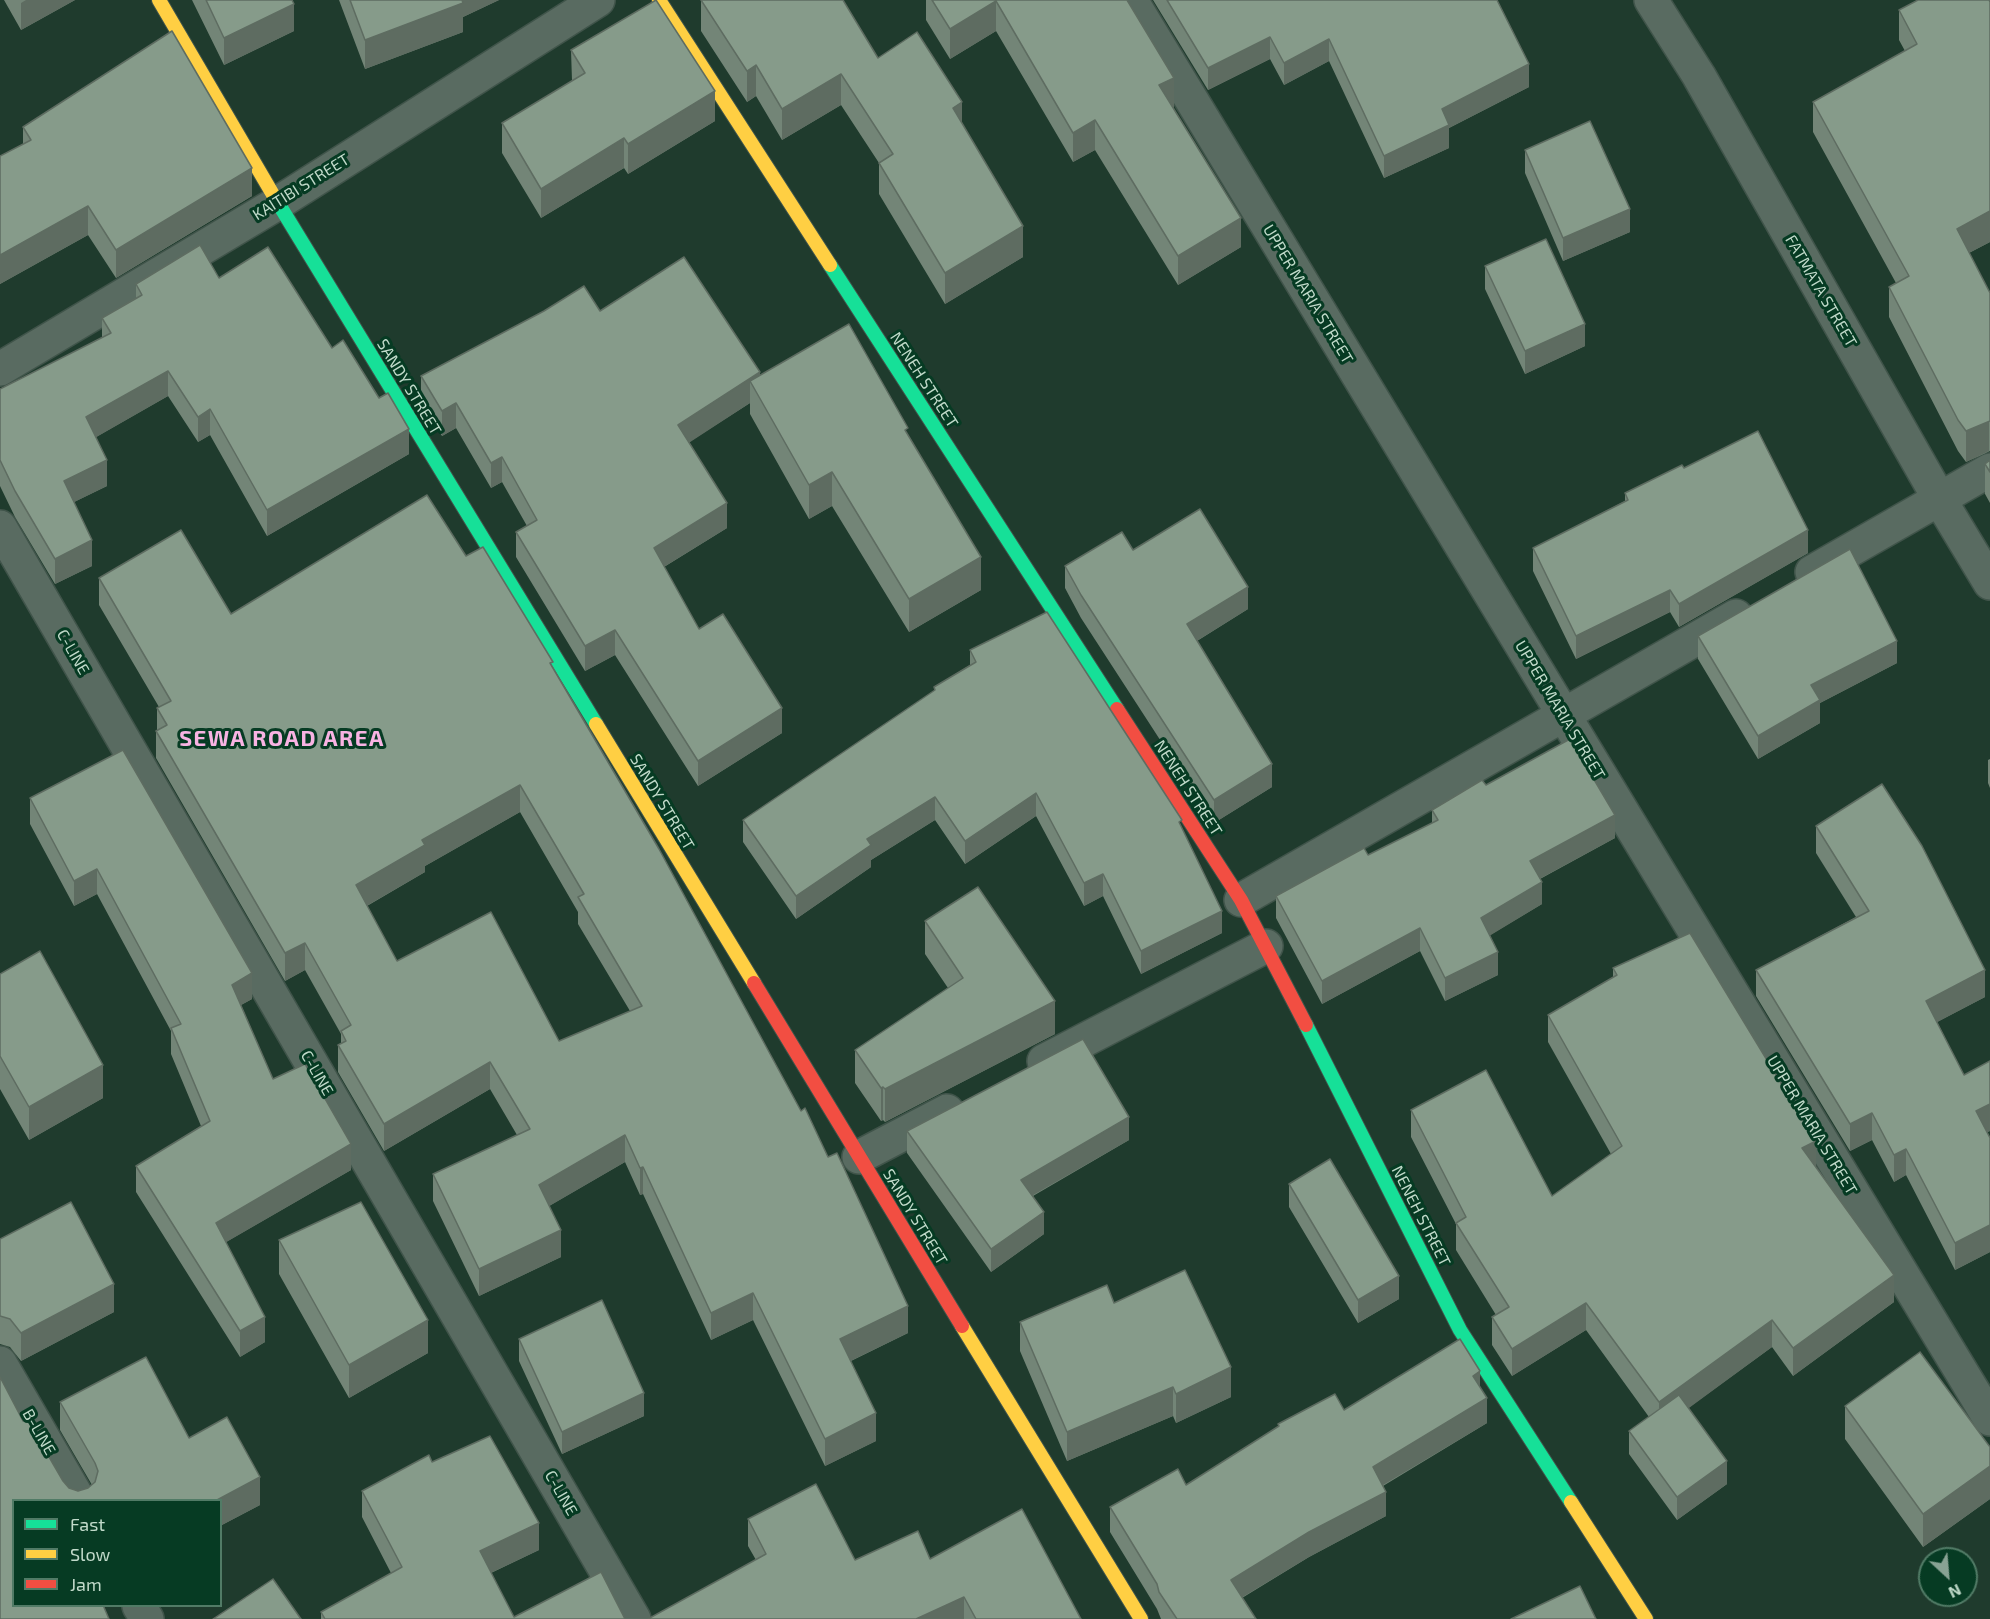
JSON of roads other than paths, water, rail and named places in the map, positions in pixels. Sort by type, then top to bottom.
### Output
[{"type":"street","name":"SANDY STREET","points":[[159,0],[278,203],[1141,1619]]},
{"type":"street","name":"KAITIBI STREET","points":[[0,369],[278,203],[598,0]]},
{"type":"street","name":"NENEH STREET","points":[[659,0],[1241,900],[1460,1330],[1646,1619]]},
{"type":"street","name":"UPPER MARIA STREET","points":[[1131,0],[1990,1419]]},
{"type":"street","name":"FATMATA STREET","points":[[1650,0],[1705,86],[1940,500],[1990,583]]},
{"type":"street","points":[[1787,586],[1990,470]]},
{"type":"street","name":"C-LINE","points":[[0,527],[634,1619]]},
{"type":"street","points":[[1241,900],[1756,604]]},
{"type":"street","points":[[1016,1076],[1266,946]]},
{"type":"street","points":[[859,1156],[974,1097]]},
{"type":"street","name":"B-LINE","points":[[0,1363],[78,1499]]},
{"type":"district","name":"SEWA ROAD AREA","points":[[282,739]]}]
